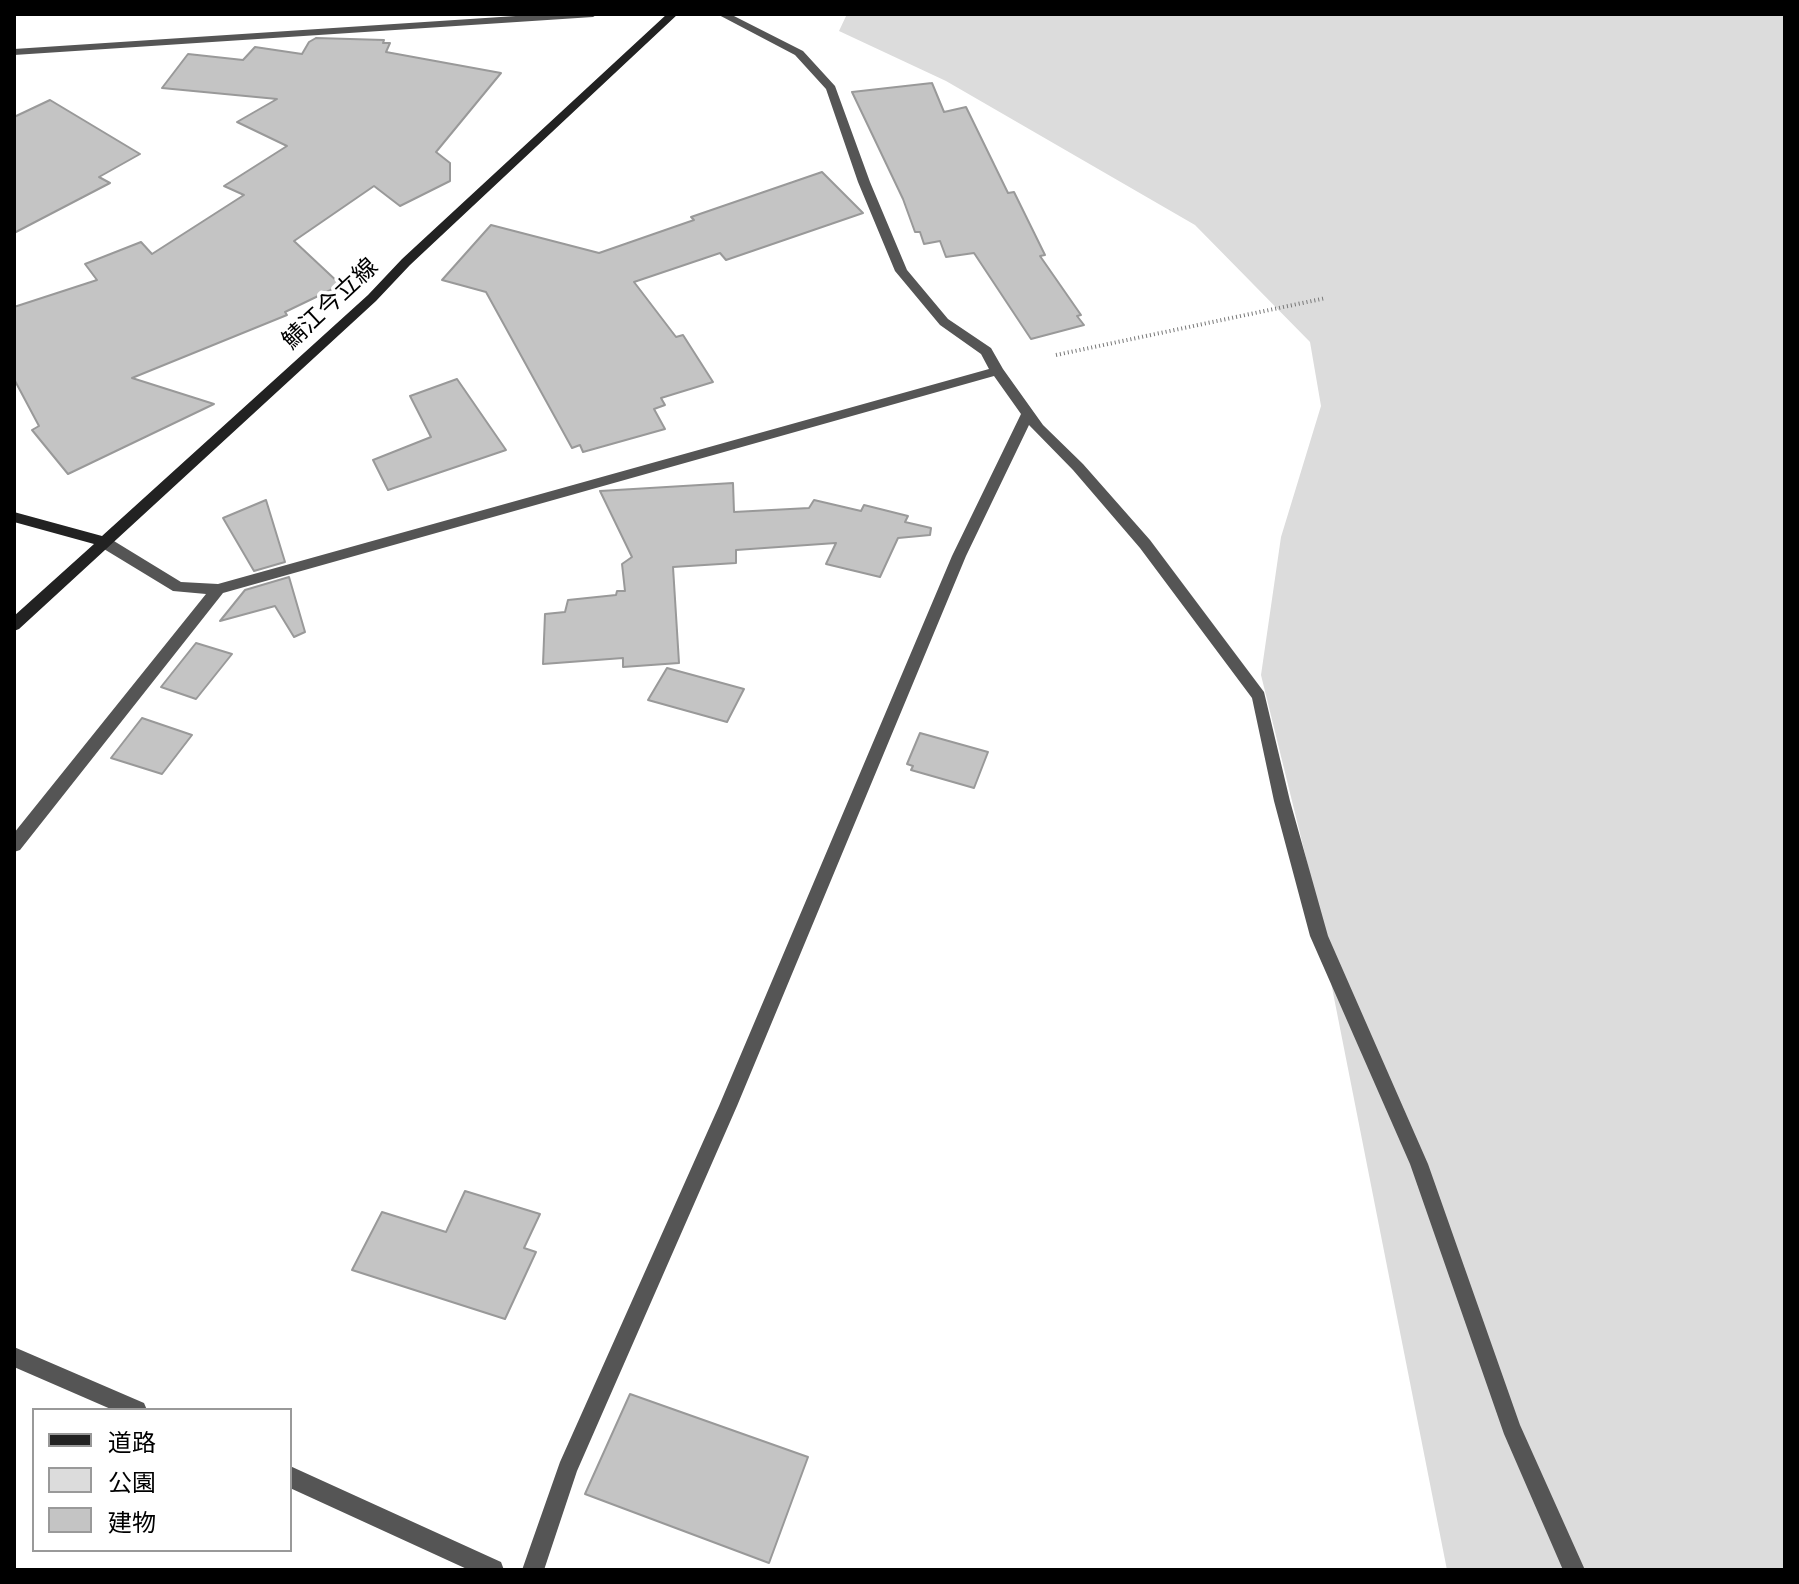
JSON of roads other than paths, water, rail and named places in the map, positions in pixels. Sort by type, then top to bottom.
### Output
[{"type":"main road","name":"鯖江今立線","points":[[14,625],[372,298],[406,262],[673,14]]},
{"type":"main road","points":[[14,517],[104,542]]},
{"type":"street","points":[[14,52],[593,14]]},
{"type":"street","points":[[722,14],[799,53],[831,88],[864,182],[901,271],[944,322],[986,351],[1028,414],[1145,544],[1259,696],[1282,801],[1319,936],[1419,1164],[1511,1427],[1574,1570]]},
{"type":"street","points":[[104,542],[178,587],[218,589],[997,371]]},
{"type":"street","points":[[533,1570],[567,1469],[728,1106],[959,556],[1028,414]]},
{"type":"street","points":[[14,845],[218,589]]},
{"type":"street","points":[[14,1357],[132,1408]]},
{"type":"street","points":[[292,1478],[493,1570]]}]
